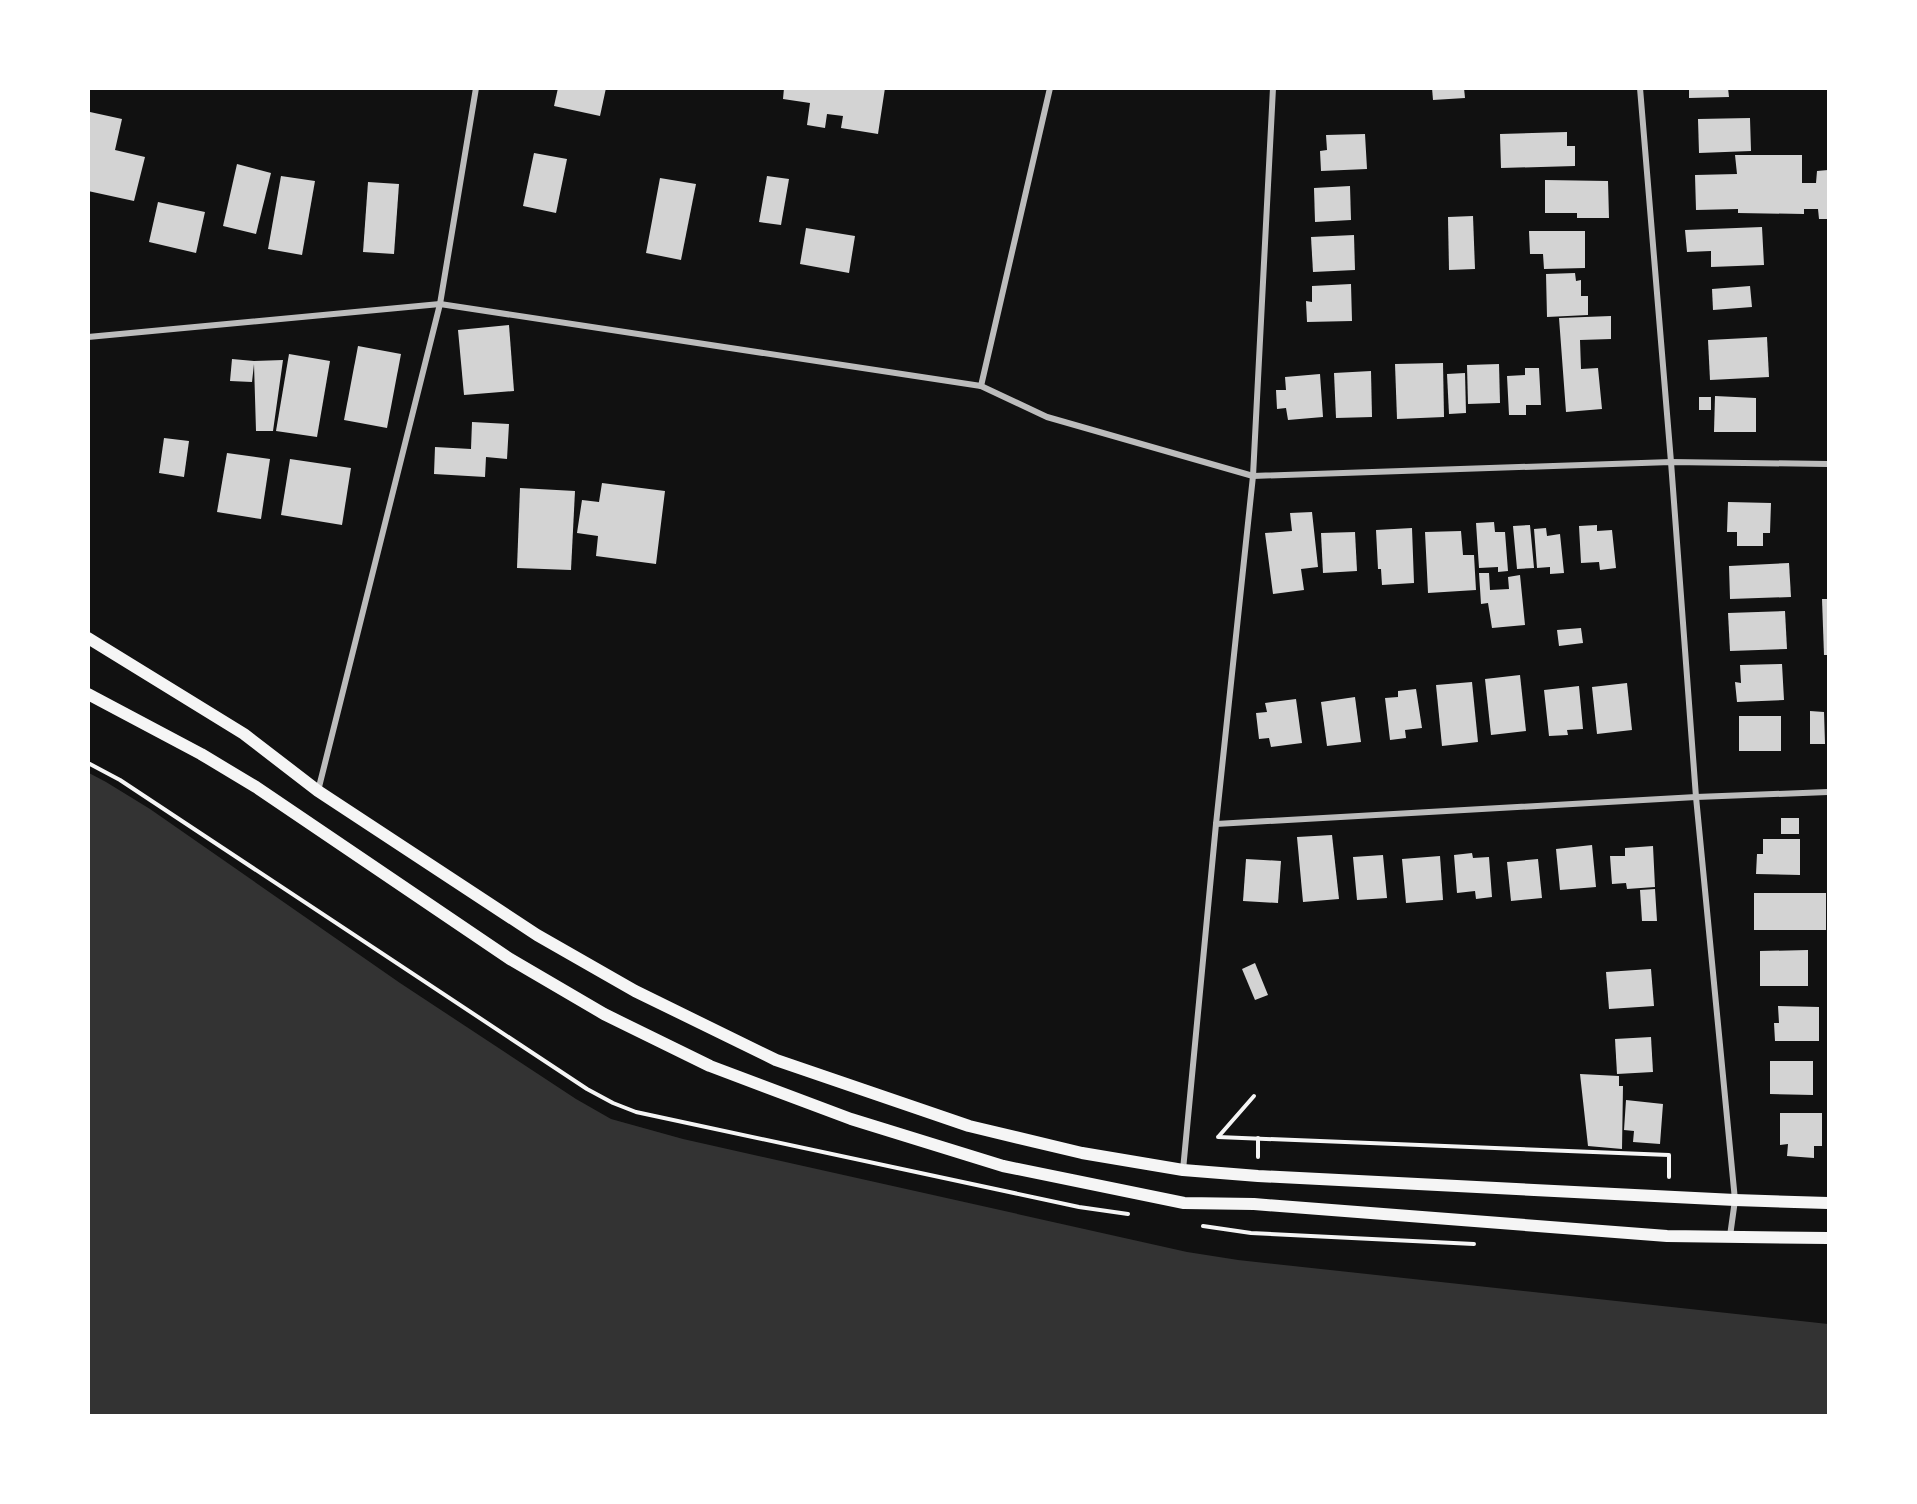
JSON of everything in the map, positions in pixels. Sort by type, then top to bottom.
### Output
[{"type":"main road","points":[[88,638],[244,734],[318,790],[537,935],[635,991],[776,1059],[969,1126],[1082,1153],[1183,1170],[1258,1176],[1828,1203]]},
{"type":"main road","points":[[88,694],[201,754],[256,787],[510,959],[604,1014],[710,1066],[851,1119],[1004,1166],[1184,1203],[1254,1204],[1667,1236],[1828,1238]]},
{"type":"street","points":[[318,790],[440,304],[476,88]]},
{"type":"street","points":[[981,386],[1050,88]]},
{"type":"street","points":[[1183,1170],[1216,824],[1253,476],[1273,88]]},
{"type":"street","points":[[1640,88],[1696,797],[1735,1200],[1730,1237]]},
{"type":"street","points":[[88,337],[440,304],[981,386],[1047,417],[1253,476],[1671,462],[1828,464]]},
{"type":"street","points":[[1216,824],[1696,797],[1828,792]]},
{"type":"path","points":[[1254,1096],[1218,1137],[1669,1155]]},
{"type":"shaded area","points":[[89,773],[150,809],[400,983],[576,1099],[611,1119],[683,1139],[1187,1252],[1238,1260],[1828,1324],[1828,1415],[89,1415]]},
{"type":"building","points":[[558,88],[606,88],[600,116],[554,106]]},
{"type":"building","points":[[784,88],[885,88],[878,134],[841,128],[843,116],[827,114],[825,128],[807,125],[810,103],[783,99]]},
{"type":"building","points":[[1432,88],[1464,88],[1465,98],[1433,100]]},
{"type":"building","points":[[1689,88],[1728,88],[1729,97],[1689,98]]},
{"type":"building","points":[[90,112],[122,119],[115,150],[145,157],[134,201],[88,191],[88,119]]},
{"type":"building","points":[[1750,118],[1751,151],[1699,153],[1698,119]]},
{"type":"building","points":[[1567,132],[1567,146],[1575,146],[1575,166],[1501,168],[1500,134]]},
{"type":"building","points":[[1365,134],[1367,169],[1321,171],[1320,151],[1327,150],[1326,135]]},
{"type":"building","points":[[534,153],[567,159],[556,213],[523,206]]},
{"type":"building","points":[[1735,155],[1802,155],[1802,183],[1816,183],[1817,171],[1828,170],[1828,219],[1819,219],[1818,209],[1804,209],[1804,214],[1738,213],[1738,209],[1696,210],[1695,175],[1737,174]]},
{"type":"building","points":[[237,164],[271,173],[256,234],[223,226]]},
{"type":"building","points":[[281,176],[315,181],[302,255],[268,249]]},
{"type":"building","points":[[767,176],[789,179],[781,225],[759,222]]},
{"type":"building","points":[[660,178],[696,184],[681,260],[646,253]]},
{"type":"building","points":[[1545,180],[1608,181],[1609,218],[1577,218],[1577,213],[1545,213]]},
{"type":"building","points":[[368,182],[399,184],[394,254],[363,252]]},
{"type":"building","points":[[1350,186],[1351,220],[1315,222],[1314,188]]},
{"type":"building","points":[[158,202],[205,212],[196,253],[149,242]]},
{"type":"building","points":[[1473,216],[1475,269],[1449,270],[1448,217]]},
{"type":"building","points":[[1762,227],[1764,265],[1711,267],[1711,251],[1687,252],[1685,230]]},
{"type":"building","points":[[806,228],[855,236],[849,273],[800,264]]},
{"type":"building","points":[[1529,231],[1585,231],[1585,268],[1544,269],[1543,254],[1530,254]]},
{"type":"building","points":[[1354,235],[1355,270],[1313,272],[1311,237]]},
{"type":"building","points":[[1575,273],[1576,281],[1581,280],[1581,296],[1588,296],[1588,315],[1547,317],[1546,274]]},
{"type":"building","points":[[1351,284],[1352,321],[1307,322],[1306,301],[1312,302],[1312,286]]},
{"type":"building","points":[[1750,286],[1752,307],[1713,310],[1712,289]]},
{"type":"building","points":[[1611,316],[1611,339],[1580,340],[1581,369],[1598,368],[1602,409],[1566,412],[1559,318]]},
{"type":"building","points":[[509,325],[514,391],[464,395],[458,330]]},
{"type":"building","points":[[1767,337],[1769,377],[1710,380],[1708,340]]},
{"type":"building","points":[[358,346],[401,354],[387,428],[344,420]]},
{"type":"building","points":[[289,354],[330,361],[317,437],[276,431]]},
{"type":"building","points":[[232,359],[283,360],[273,431],[256,431],[254,364],[252,382],[230,381]]},
{"type":"building","points":[[1443,363],[1444,417],[1397,419],[1395,364]]},
{"type":"building","points":[[1499,364],[1500,403],[1468,404],[1467,365]]},
{"type":"building","points":[[1525,368],[1539,368],[1541,405],[1526,405],[1526,415],[1509,415],[1507,376],[1525,375]]},
{"type":"building","points":[[1371,371],[1372,417],[1336,418],[1334,373]]},
{"type":"building","points":[[1465,373],[1466,413],[1449,414],[1447,374]]},
{"type":"building","points":[[1320,374],[1323,417],[1288,420],[1286,408],[1277,409],[1276,390],[1286,390],[1285,377]]},
{"type":"building","points":[[1715,396],[1756,398],[1756,432],[1714,432]]},
{"type":"building","points":[[1699,397],[1711,397],[1711,410],[1699,410]]},
{"type":"building","points":[[472,422],[509,424],[507,459],[486,457],[485,477],[434,474],[435,447],[471,449]]},
{"type":"building","points":[[164,438],[189,441],[184,477],[159,473]]},
{"type":"building","points":[[227,453],[270,459],[261,519],[217,512]]},
{"type":"building","points":[[290,459],[351,468],[342,525],[281,515]]},
{"type":"building","points":[[602,483],[665,491],[656,564],[596,556],[598,536],[577,533],[582,500],[599,502]]},
{"type":"building","points":[[520,488],[575,491],[571,570],[517,568]]},
{"type":"building","points":[[1728,502],[1771,503],[1770,533],[1763,533],[1763,546],[1737,546],[1737,532],[1727,532]]},
{"type":"building","points":[[1312,512],[1318,567],[1301,569],[1304,590],[1273,594],[1265,533],[1292,531],[1290,513]]},
{"type":"building","points":[[1494,522],[1495,532],[1505,532],[1508,571],[1498,572],[1498,567],[1479,568],[1476,523]]},
{"type":"building","points":[[1530,525],[1534,568],[1517,569],[1513,526]]},
{"type":"building","points":[[1597,525],[1597,531],[1612,530],[1616,568],[1600,570],[1599,562],[1581,563],[1579,526]]},
{"type":"building","points":[[1412,528],[1414,583],[1382,585],[1381,569],[1378,569],[1376,530]]},
{"type":"building","points":[[1546,528],[1547,536],[1560,534],[1564,573],[1550,574],[1550,567],[1537,568],[1534,529]]},
{"type":"building","points":[[1461,531],[1463,555],[1474,555],[1476,590],[1428,593],[1425,532]]},
{"type":"building","points":[[1355,532],[1357,571],[1323,573],[1321,533]]},
{"type":"building","points":[[1789,563],[1791,597],[1730,599],[1729,566]]},
{"type":"building","points":[[1479,573],[1489,573],[1490,590],[1509,589],[1508,577],[1520,575],[1525,625],[1492,628],[1488,603],[1481,604]]},
{"type":"building","points":[[1822,599],[1828,599],[1828,655],[1824,655]]},
{"type":"building","points":[[1785,611],[1787,649],[1730,651],[1728,613]]},
{"type":"building","points":[[1581,628],[1583,643],[1559,646],[1557,630]]},
{"type":"building","points":[[1782,664],[1784,700],[1737,702],[1735,682],[1741,683],[1740,665]]},
{"type":"building","points":[[1520,675],[1526,731],[1491,735],[1485,679]]},
{"type":"building","points":[[1472,682],[1478,742],[1442,746],[1436,685]]},
{"type":"building","points":[[1627,683],[1632,730],[1597,734],[1592,687]]},
{"type":"building","points":[[1579,686],[1583,729],[1567,730],[1568,735],[1549,736],[1544,690]]},
{"type":"building","points":[[1416,689],[1422,728],[1405,730],[1406,738],[1390,740],[1385,698],[1398,697],[1398,691]]},
{"type":"building","points":[[1355,697],[1361,742],[1327,746],[1321,702]]},
{"type":"building","points":[[1296,699],[1302,743],[1271,747],[1269,738],[1259,739],[1256,713],[1267,712],[1265,703]]},
{"type":"building","points":[[1810,711],[1824,712],[1825,744],[1810,744]]},
{"type":"building","points":[[1739,716],[1781,716],[1781,751],[1739,751]]},
{"type":"building","points":[[1781,818],[1799,818],[1799,834],[1781,834]]},
{"type":"building","points":[[1332,835],[1339,899],[1303,902],[1297,837]]},
{"type":"building","points":[[1763,839],[1800,839],[1800,875],[1756,874],[1757,854],[1763,854]]},
{"type":"building","points":[[1592,845],[1596,887],[1560,890],[1556,849]]},
{"type":"building","points":[[1653,846],[1655,887],[1627,889],[1626,883],[1612,884],[1610,856],[1625,856],[1625,848]]},
{"type":"building","points":[[1472,853],[1473,858],[1489,857],[1492,897],[1476,899],[1475,891],[1457,893],[1454,855]]},
{"type":"building","points":[[1383,855],[1387,898],[1357,900],[1353,857]]},
{"type":"building","points":[[1440,856],[1443,900],[1406,903],[1402,859]]},
{"type":"building","points":[[1246,859],[1281,861],[1278,903],[1243,901]]},
{"type":"building","points":[[1538,859],[1542,898],[1511,901],[1507,862]]},
{"type":"building","points":[[1655,889],[1657,921],[1642,921],[1640,890]]},
{"type":"building","points":[[1754,893],[1826,893],[1826,930],[1754,930]]},
{"type":"building","points":[[1808,950],[1808,986],[1760,986],[1760,951]]},
{"type":"building","points":[[1255,963],[1268,995],[1255,1000],[1242,969]]},
{"type":"building","points":[[1651,969],[1654,1006],[1609,1009],[1606,972]]},
{"type":"building","points":[[1778,1006],[1819,1007],[1819,1041],[1775,1041],[1774,1023],[1779,1023]]},
{"type":"building","points":[[1651,1037],[1653,1072],[1617,1074],[1615,1039]]},
{"type":"building","points":[[1770,1061],[1813,1061],[1813,1095],[1770,1094]]},
{"type":"building","points":[[1580,1074],[1619,1076],[1619,1086],[1623,1086],[1622,1149],[1588,1146]]},
{"type":"building","points":[[1626,1100],[1663,1104],[1660,1144],[1633,1142],[1634,1131],[1624,1130]]},
{"type":"building","points":[[1780,1113],[1822,1113],[1822,1146],[1814,1146],[1814,1158],[1787,1156],[1788,1144],[1780,1145]]}]
